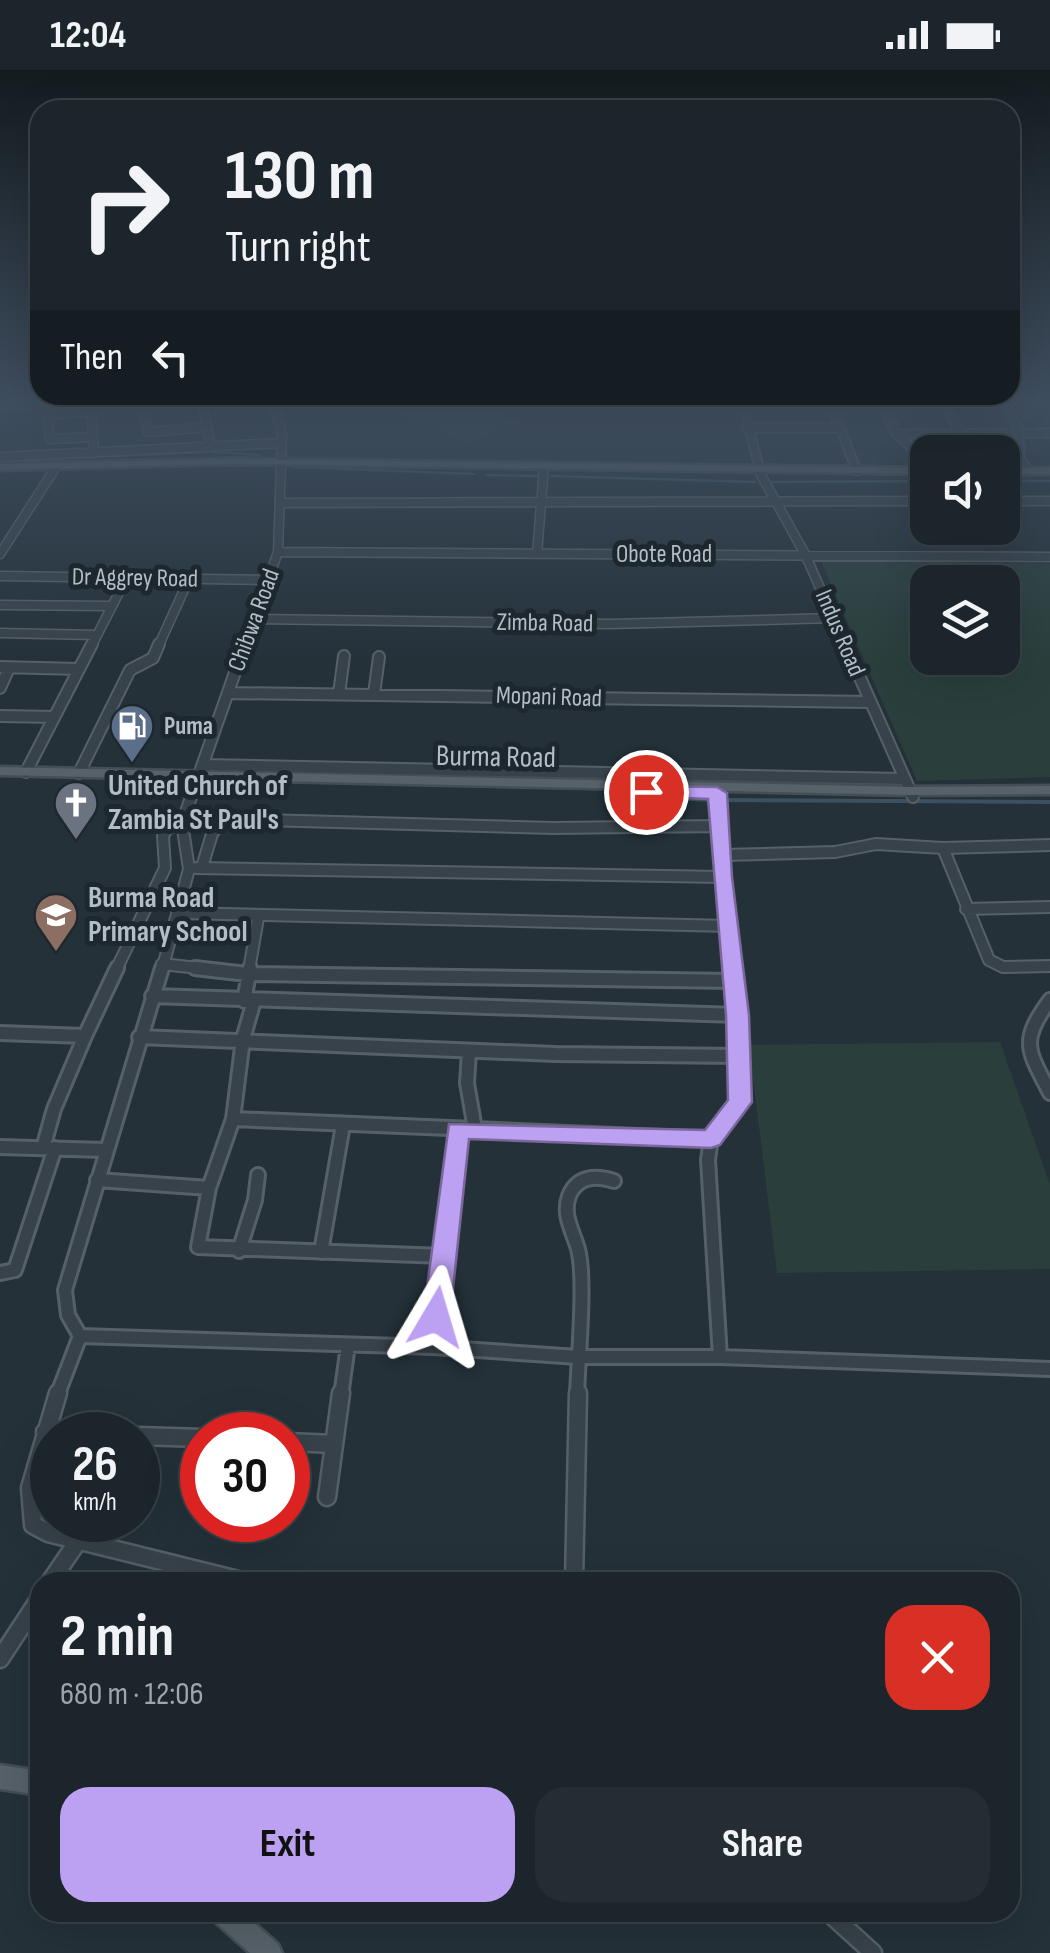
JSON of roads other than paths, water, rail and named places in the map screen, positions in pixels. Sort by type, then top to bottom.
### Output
[{"type":"main road","name":"Burma Road","points":[[0,774],[199,774],[717,793],[909,789]]},
{"type":"main road","name":"Burma Road","points":[[0,774],[199,774],[1050,794]]},
{"type":"main road","points":[[0,1777],[30,1782]]},
{"type":"main road","points":[[233,1922],[269,1953]]},
{"type":"street","points":[[1,549],[43,488]]},
{"type":"street","name":"Chibwa Road","points":[[85,1036],[165,868],[163,836],[168,827],[183,825],[278,552],[282,488]]},
{"type":"street","points":[[537,554],[542,488]]},
{"type":"street","name":"Indus Road","points":[[769,488],[806,554],[909,789]]},
{"type":"street","points":[[282,503],[910,501]]},
{"type":"street","points":[[1020,501],[1050,501]]},
{"type":"street","name":"Obote Road","points":[[278,552],[1050,557]]},
{"type":"street","name":"Dr Aggrey Road","points":[[0,576],[269,580]]},
{"type":"street","points":[[26,772],[127,578]]},
{"type":"street","points":[[79,773],[130,670],[153,658],[189,579]]},
{"type":"street","points":[[0,605],[111,606]]},
{"type":"street","name":"Zimba Road","points":[[256,619],[641,624],[834,618]]},
{"type":"street","points":[[0,633],[96,636]]},
{"type":"street","points":[[338,694],[344,656]]},
{"type":"street","points":[[374,694],[379,656]]},
{"type":"street","points":[[0,688],[5,667],[79,669]]},
{"type":"street","name":"Mopani Road","points":[[228,693],[870,702]]},
{"type":"street","points":[[0,716],[54,717]]},
{"type":"street","points":[[717,793],[740,1056],[740,1102],[711,1139],[708,1176],[720,1357]]},
{"type":"street","points":[[80,1336],[68,1315],[65,1290],[178,913],[189,868],[183,825],[220,820],[553,828],[719,826]]},
{"type":"street","points":[[202,867],[220,820]]},
{"type":"street","points":[[722,855],[835,852],[876,844],[943,848],[1050,845]]},
{"type":"street","points":[[943,848],[966,910],[994,964],[1050,966]]},
{"type":"street","points":[[189,868],[722,877]]},
{"type":"street","points":[[966,910],[1050,907]]},
{"type":"street","points":[[178,913],[258,918],[729,926]]},
{"type":"street","points":[[258,918],[247,974],[249,1001],[233,1119],[210,1188],[198,1247],[444,1256]]},
{"type":"street","points":[[162,964],[247,974],[734,980]]},
{"type":"street","points":[[152,996],[737,1015]]},
{"type":"street","points":[[1050,1000],[1026,1034],[1028,1049],[1050,1093]]},
{"type":"street","points":[[0,1033],[85,1036],[54,1109],[49,1148],[14,1270],[0,1273]]},
{"type":"street","points":[[139,1037],[469,1051],[740,1056]]},
{"type":"street","points":[[469,1051],[467,1083],[475,1129]]},
{"type":"street","points":[[233,1119],[711,1139]]},
{"type":"street","points":[[321,1252],[343,1125]]},
{"type":"street","points":[[433,1347],[458,1130]]},
{"type":"street","points":[[0,1147],[105,1150]]},
{"type":"street","points":[[239,1251],[255,1200],[258,1175]]},
{"type":"street","points":[[574,1572],[580,1254],[569,1225],[568,1203],[573,1188],[583,1178],[614,1181]]},
{"type":"street","points":[[97,1180],[210,1188]]},
{"type":"street","points":[[80,1336],[433,1347],[578,1357],[720,1357],[1050,1369]]},
{"type":"street","points":[[52,1412],[80,1336]]},
{"type":"street","points":[[326,1497],[348,1345]]},
{"type":"street","points":[[310,1443],[334,1444]]},
{"type":"street","points":[[30,1489],[30,1520]]},
{"type":"street","points":[[57,1572],[77,1542]]},
{"type":"street","points":[[82,1542],[205,1572]]},
{"type":"street","points":[[0,1659],[30,1613]]},
{"type":"street","points":[[839,1922],[873,1953]]},
{"type":"waterway","points":[[607,794],[710,800]]},
{"type":"waterway","points":[[726,800],[1050,802]]},
{"type":"place","name":"Puma","points":[[132,764]]},
{"type":"place","name":"United Church of Zambia St Paul's","points":[[76,841]]},
{"type":"place","name":"Burma Road Primary School","points":[[56,953]]}]
